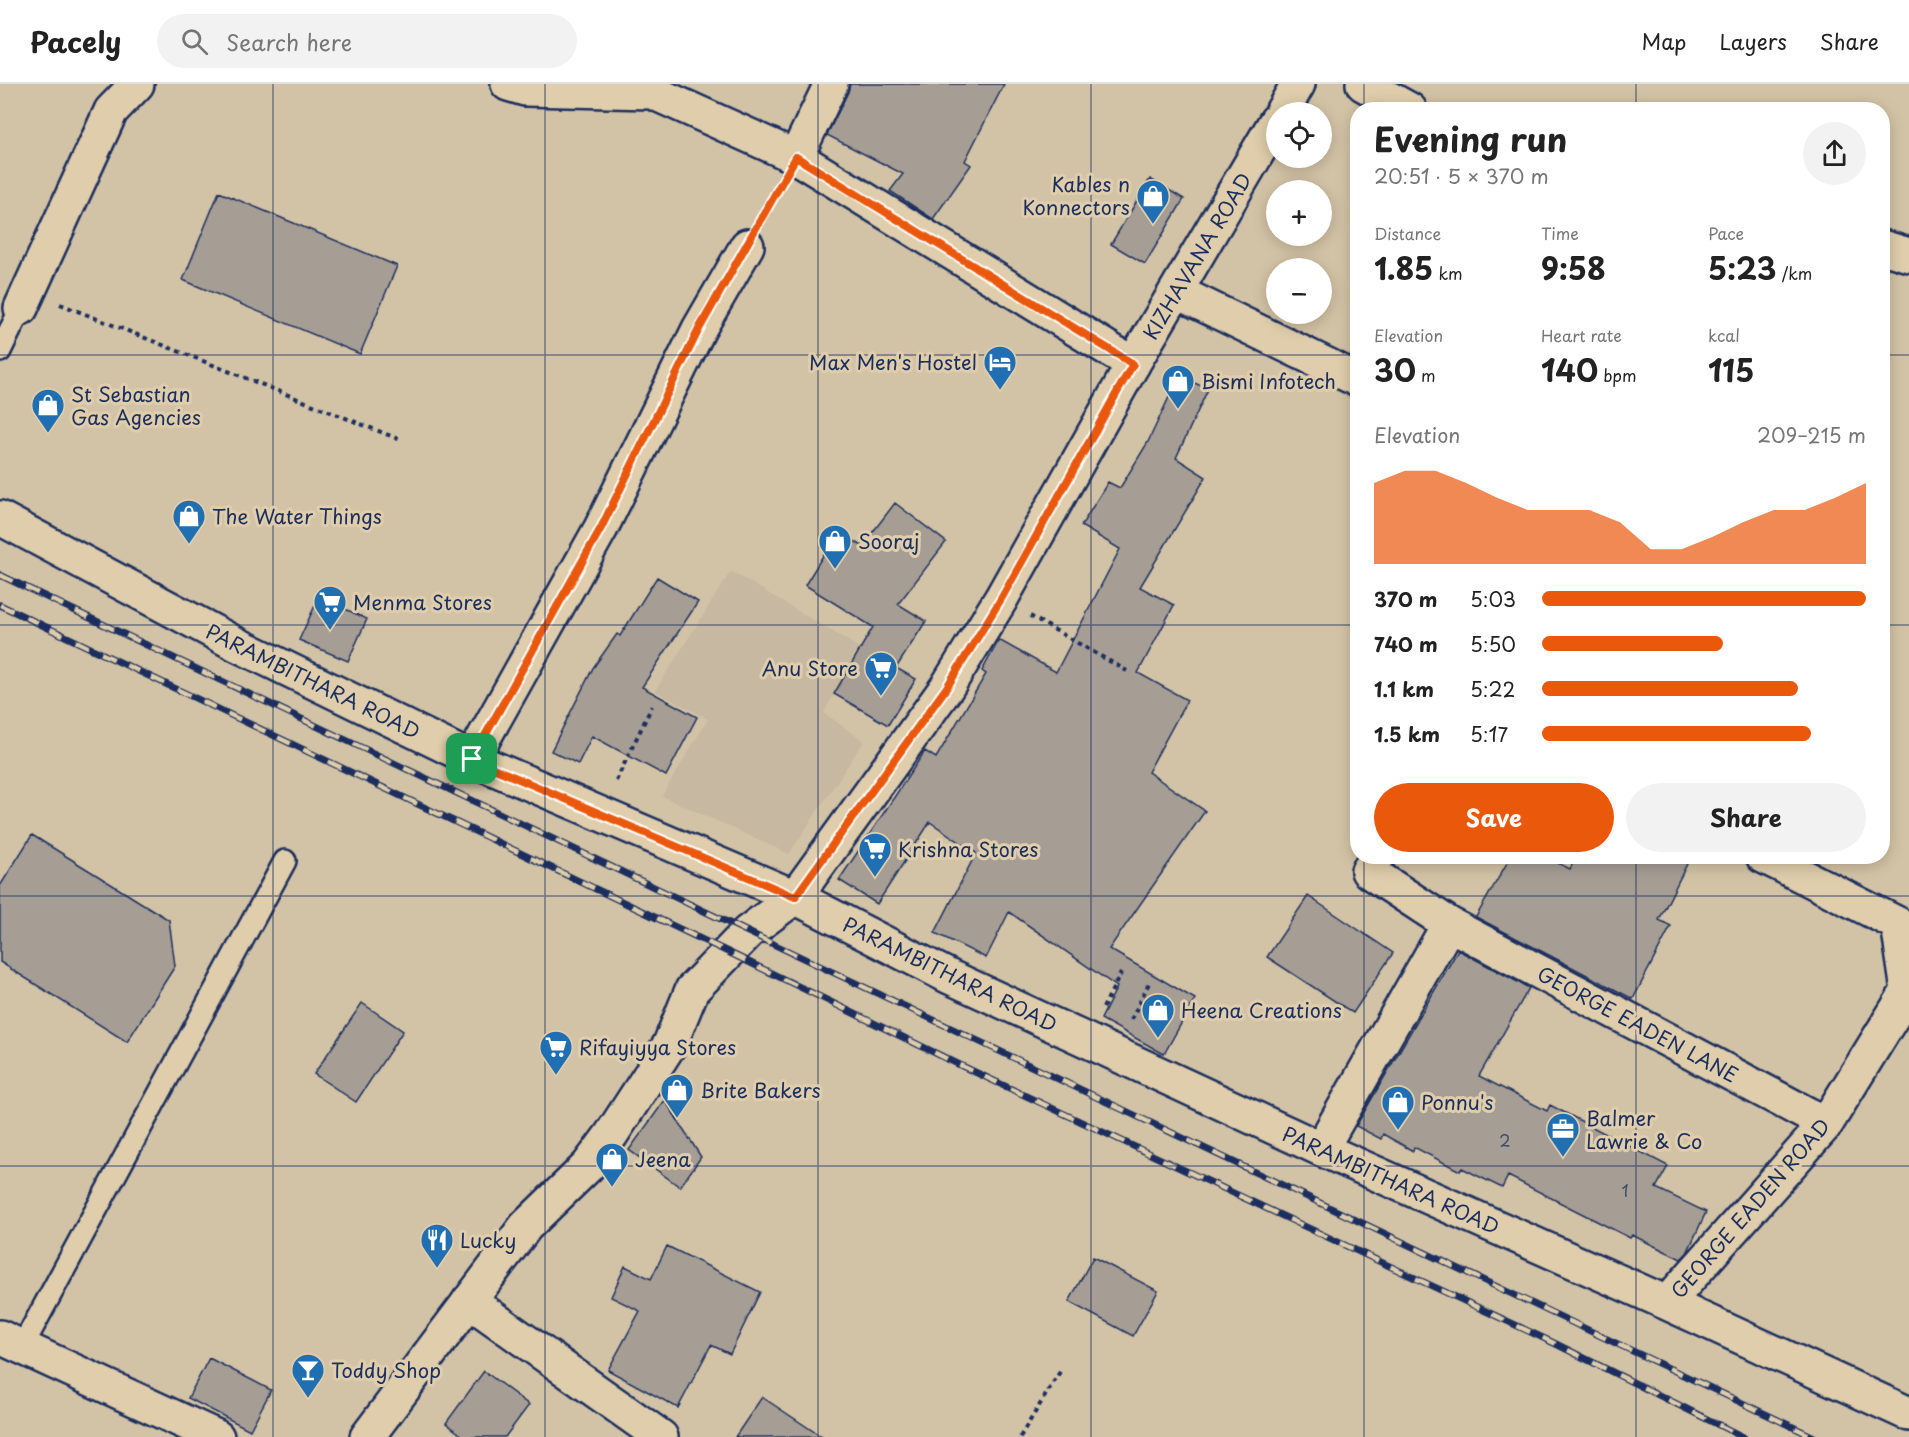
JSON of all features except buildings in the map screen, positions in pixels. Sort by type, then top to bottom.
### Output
[{"type":"street","points":[[25,300],[111,111],[137,84]]},
{"type":"street","points":[[508,84],[525,90],[652,92],[796,157],[1133,364]]},
{"type":"street","points":[[796,157],[831,84]]},
{"type":"street","points":[[1288,102],[1298,84]]},
{"type":"street","points":[[1363,84],[1396,102]]},
{"type":"street","name":"KIZHAVANA ROAD","points":[[367,1437],[526,1226],[588,1166],[611,1136],[670,1044],[692,990],[747,932],[795,897],[947,687],[1001,599],[1133,364],[1266,138]]},
{"type":"street","points":[[472,759],[601,528],[699,329],[747,246]]},
{"type":"street","points":[[1890,249],[1909,255]]},
{"type":"street","points":[[1177,292],[1350,376]]},
{"type":"street","name":"PARAMBITHARA ROAD","points":[[0,518],[238,645],[472,759],[795,897],[950,977],[1321,1149],[1909,1414]]},
{"type":"street","points":[[1321,1149],[1449,924],[1368,871],[1373,864]]},
{"type":"street","name":"GEORGE EADEN ROAD","points":[[1667,1304],[1826,1124],[1908,991],[1903,916],[1782,864]]},
{"type":"street","name":"GEORGE EADEN LANE","points":[[1449,924],[1826,1124]]},
{"type":"street","points":[[468,1301],[661,1437]]},
{"type":"street","points":[[11,1342],[217,1437]]},
{"type":"lane","points":[[0,351],[25,300]]},
{"type":"lane","points":[[11,1342],[285,861]]},
{"type":"path","points":[[747,246],[796,157]]},
{"type":"path","points":[[25,300],[401,440]]},
{"type":"path","points":[[1001,599],[1128,671]]},
{"type":"path","points":[[600,814],[652,706]]},
{"type":"path","points":[[1114,1053],[1149,983]]},
{"type":"path","points":[[1020,1437],[1062,1370]]},
{"type":"shaded area","points":[[731,571],[858,647],[824,713],[864,741],[789,854],[662,796],[708,719],[655,691]]},
{"type":"railway","points":[[0,575],[1814,1437]]},
{"type":"railway","points":[[0,605],[962,1066],[1556,1344],[1743,1437]]},
{"type":"place","name":"Kables n Konnectors","points":[[1153,225]]},
{"type":"place","name":"Max Men's Hostel","points":[[1000,391]]},
{"type":"place","name":"Bismi Infotech","points":[[1178,410]]},
{"type":"place","name":"St Sebastian Gas Agencies","points":[[48,434]]},
{"type":"place","name":"The Water Things","points":[[189,545]]},
{"type":"place","name":"Sooraj","points":[[835,570]]},
{"type":"place","name":"Menma Stores","points":[[330,631]]},
{"type":"place","name":"Anu Store","points":[[881,697]]},
{"type":"place","name":"Krishna Stores","points":[[875,878]]},
{"type":"place","name":"Heena Creations","points":[[1158,1039]]},
{"type":"place","name":"Rifayiyya Stores","points":[[556,1076]]},
{"type":"place","name":"Brite Bakers","points":[[677,1119]]},
{"type":"place","name":"Ponnu's","points":[[1398,1131]]},
{"type":"place","name":"Balmer Lawrie & Co","points":[[1563,1158]]},
{"type":"place","name":"Jeena","points":[[612,1188]]},
{"type":"place","name":"Lucky","points":[[437,1269]]},
{"type":"place","name":"Toddy Shop","points":[[308,1399]]},
{"type":"route","points":[[796,157],[1133,364],[1001,599],[947,687],[795,897],[472,759],[601,528],[699,329],[796,157]]}]
